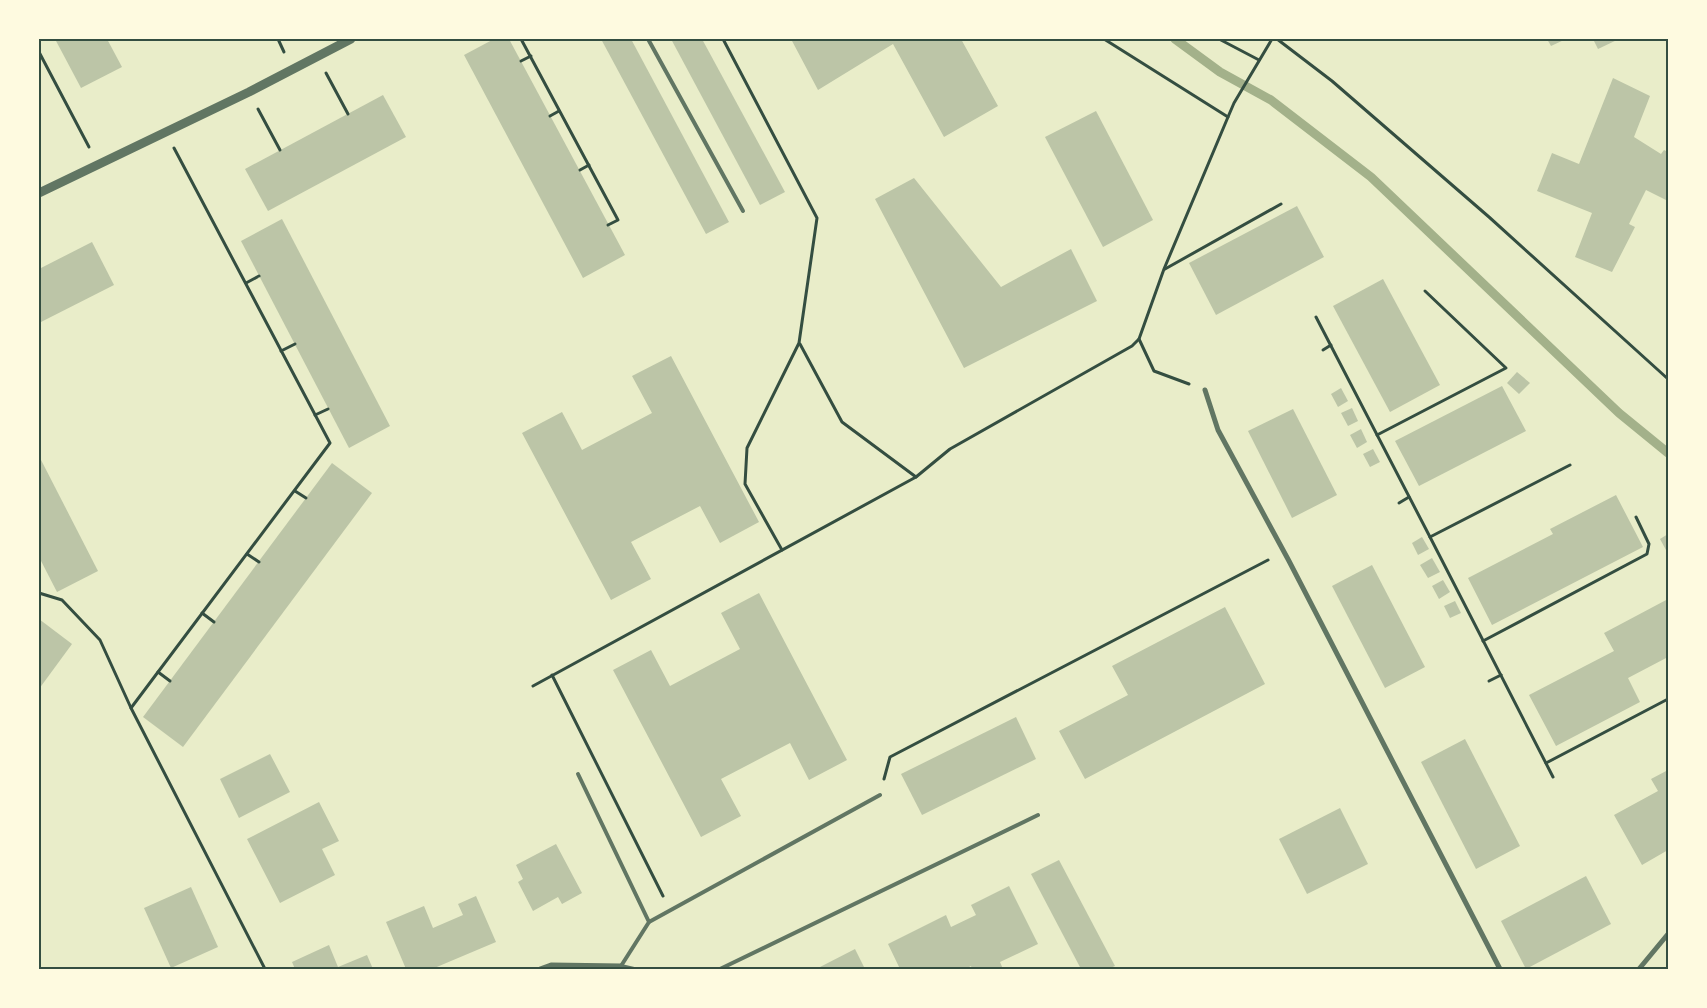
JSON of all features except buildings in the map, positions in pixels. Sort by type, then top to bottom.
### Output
[{"type":"street","points":[[39,193],[249,92],[351,39]]},
{"type":"street","points":[[1205,390],[1218,430],[1284,551],[1500,969]]},
{"type":"street","points":[[1639,969],[1668,934]]},
{"type":"street","points":[[540,969],[551,965],[621,966]]},
{"type":"lane","points":[[648,39],[743,211]]},
{"type":"lane","points":[[578,774],[649,922]]},
{"type":"lane","points":[[634,969],[621,966],[649,922],[880,795]]},
{"type":"lane","points":[[720,969],[1038,814]]},
{"type":"path","points":[[521,39],[618,220],[608,225]]},
{"type":"path","points":[[723,39],[817,218],[799,343],[747,448],[745,484],[782,550]]},
{"type":"path","points":[[1104,39],[1228,117]]},
{"type":"path","points":[[1218,39],[1259,60]]},
{"type":"path","points":[[533,686],[916,477],[950,449],[1132,346],[1140,339],[1164,269],[1234,103],[1272,39]]},
{"type":"path","points":[[1277,39],[1355,100],[1668,378]]},
{"type":"path","points":[[39,52],[99,165]]},
{"type":"path","points":[[522,62],[530,56]]},
{"type":"path","points":[[318,57],[348,114]]},
{"type":"path","points":[[249,92],[280,150]]},
{"type":"path","points":[[550,116],[559,111]]},
{"type":"path","points":[[131,708],[330,443],[166,132]]},
{"type":"path","points":[[580,170],[589,165]]},
{"type":"path","points":[[1164,269],[1281,204]]},
{"type":"path","points":[[246,283],[259,276]]},
{"type":"path","points":[[1377,435],[1506,368],[1425,291]]},
{"type":"path","points":[[1316,318],[1552,777]]},
{"type":"path","points":[[1140,339],[1154,371],[1205,390]]},
{"type":"path","points":[[799,343],[842,422],[916,477]]},
{"type":"path","points":[[281,351],[295,344]]},
{"type":"path","points":[[1323,350],[1331,345]]},
{"type":"path","points":[[315,416],[328,409]]},
{"type":"path","points":[[1430,537],[1570,465]]},
{"type":"path","points":[[295,490],[306,498]]},
{"type":"path","points":[[1399,503],[1409,497]]},
{"type":"path","points":[[1483,641],[1647,554],[1649,544],[1636,517]]},
{"type":"path","points":[[880,795],[890,757],[1165,615],[1284,551]]},
{"type":"path","points":[[247,554],[258,562]]},
{"type":"path","points":[[39,593],[62,600],[100,640],[131,708],[265,969]]},
{"type":"path","points":[[202,613],[214,622]]},
{"type":"path","points":[[158,672],[170,681]]},
{"type":"path","points":[[552,674],[670,910]]},
{"type":"path","points":[[1489,681],[1501,675]]},
{"type":"path","points":[[1546,763],[1668,699]]},
{"type":"waterway","points":[[1175,39],[1220,72],[1271,100],[1371,177],[1619,413],[1668,453]]}]
